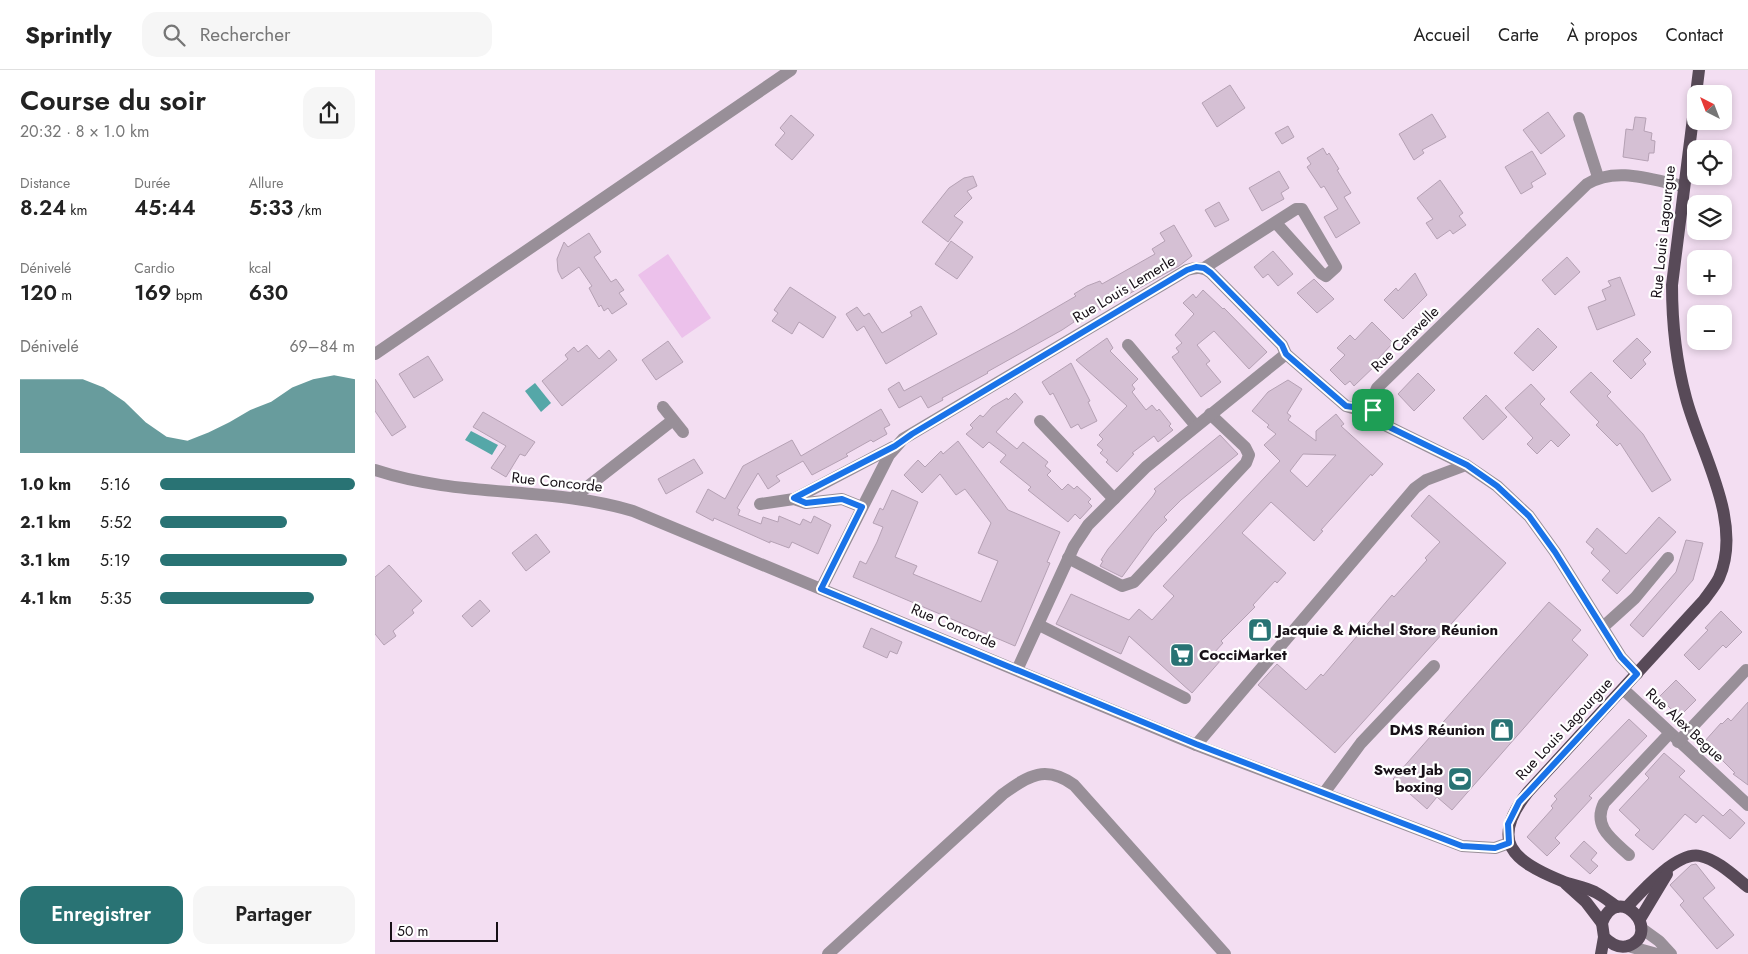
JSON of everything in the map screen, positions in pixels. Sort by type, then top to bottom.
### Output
[{"type":"main road","name":"Rue Louis Lagourgue","points":[[1509,843],[1508,824],[1519,802],[1704,600],[1719,578],[1726,554],[1725,524],[1717,486],[1686,399],[1677,363],[1672,320],[1672,285],[1699,70]]},
{"type":"main road","points":[[1509,843],[1523,862],[1562,881],[1594,892],[1635,912],[1641,923]]},
{"type":"main road","points":[[1602,923],[1605,916],[1622,907],[1671,865],[1686,858],[1699,856],[1729,872],[1748,887]]},
{"type":"main road","points":[[1604,937],[1611,944],[1623,949],[1639,935],[1641,923],[1671,865]]},
{"type":"main road","points":[[1562,881],[1586,902],[1602,923],[1604,937],[1601,954]]},
{"type":"street","points":[[375,354],[791,70]]},
{"type":"street","points":[[1579,118],[1598,177],[1624,175],[1683,186]]},
{"type":"street","name":"Rue Caravelle","points":[[1373,410],[1372,400],[1377,388],[1577,193],[1598,177]]},
{"type":"street","name":"Rue Louis Lemerle","points":[[760,504],[794,498],[895,446],[912,434],[1187,270],[1204,268],[1296,209],[1302,209],[1336,267],[1326,276],[1321,273],[1276,222]]},
{"type":"street","points":[[1204,268],[1282,345],[1286,354],[1346,406],[1373,410],[1383,424],[1467,465],[1497,486],[1529,516],[1555,552],[1621,657],[1637,674]]},
{"type":"street","points":[[1128,345],[1196,426]]},
{"type":"street","points":[[1017,670],[1068,558],[1088,525],[1146,467],[1286,354]]},
{"type":"street","points":[[663,407],[683,432]]},
{"type":"street","points":[[1068,558],[1122,586],[1134,582],[1245,462],[1249,455],[1245,447],[1210,414]]},
{"type":"street","points":[[573,498],[673,420]]},
{"type":"street","points":[[1040,420],[1114,499]]},
{"type":"street","name":"Rue Louis Lemerle","points":[[821,589],[895,446]]},
{"type":"street","points":[[1196,744],[1415,488],[1427,480],[1467,465]]},
{"type":"street","name":"Rue Concorde","points":[[375,470],[396,477],[474,490],[573,498],[601,502],[633,511],[1196,744],[1462,846],[1495,848],[1509,843]]},
{"type":"street","name":"Rue Louis Lemerle","points":[[794,498],[806,503],[842,499],[862,507]]},
{"type":"street","points":[[1603,627],[1635,598],[1668,558]]},
{"type":"street","points":[[1039,625],[1185,698]]},
{"type":"street","points":[[1323,793],[1361,743],[1434,666]]},
{"type":"street","points":[[1629,855],[1604,832],[1599,818],[1604,803],[1746,670]]},
{"type":"street","name":"Rue Alex Begue","points":[[1623,689],[1748,805]]},
{"type":"street","points":[[828,954],[1003,794],[1035,775],[1049,773],[1061,776],[1075,785],[1225,954]]},
{"type":"street","points":[[1641,923],[1671,954]]},
{"type":"street","points":[[1623,949],[1657,954]]},
{"type":"shaded area","points":[[668,254],[711,318],[682,338],[638,275]]},
{"type":"shaded area","points":[[535,383],[551,403],[541,412],[525,391]]},
{"type":"shaded area","points":[[471,431],[498,445],[492,455],[465,440]]},
{"type":"building","points":[[1230,85],[1245,108],[1217,127],[1202,103]]},
{"type":"building","points":[[1548,112],[1565,136],[1541,154],[1523,130]]},
{"type":"building","points":[[1432,114],[1446,137],[1422,150],[1424,153],[1414,160],[1399,134]]},
{"type":"building","points":[[791,115],[814,135],[792,160],[775,145],[785,133],[780,128]]},
{"type":"building","points":[[1635,117],[1646,118],[1644,131],[1652,133],[1651,140],[1655,141],[1654,153],[1649,153],[1648,161],[1623,157],[1626,129],[1633,130]]},
{"type":"building","points":[[1288,126],[1294,137],[1282,144],[1275,133]]},
{"type":"building","points":[[1323,148],[1327,155],[1329,153],[1339,169],[1337,170],[1351,193],[1344,197],[1360,223],[1336,238],[1324,217],[1338,209],[1324,186],[1321,188],[1307,167],[1311,164],[1307,158]]},
{"type":"building","points":[[1532,151],[1546,174],[1531,183],[1533,187],[1521,194],[1505,167]]},
{"type":"building","points":[[1279,171],[1289,188],[1281,193],[1284,199],[1262,211],[1249,188]]},
{"type":"building","points":[[973,176],[977,186],[967,191],[972,198],[954,216],[963,222],[948,242],[922,222],[949,188],[964,178]]},
{"type":"building","points":[[1440,180],[1463,213],[1459,216],[1466,225],[1453,234],[1450,230],[1437,239],[1426,223],[1433,219],[1417,198]]},
{"type":"building","points":[[1219,202],[1229,220],[1215,227],[1205,210]]},
{"type":"building","points":[[1174,225],[1192,256],[1179,266],[1100,310],[1098,306],[1073,320],[1074,322],[1062,330],[942,398],[943,400],[928,408],[921,396],[899,408],[888,389],[899,382],[904,391],[1014,332],[1076,296],[1074,294],[1087,286],[1100,281],[1102,284],[1155,254],[1152,249],[1165,241],[1160,233]]},
{"type":"building","points":[[589,233],[601,252],[594,257],[611,282],[616,279],[624,290],[619,293],[627,304],[612,314],[608,308],[604,311],[601,305],[599,307],[589,288],[592,286],[579,267],[562,279],[558,271],[557,259],[564,242],[568,247]]},
{"type":"building","points":[[951,241],[973,257],[957,279],[935,264]]},
{"type":"building","points":[[1273,251],[1293,274],[1278,286],[1268,274],[1263,278],[1254,267]]},
{"type":"building","points":[[1567,257],[1580,272],[1555,295],[1542,280]]},
{"type":"building","points":[[1415,273],[1427,295],[1403,319],[1384,300],[1396,288],[1398,291]]},
{"type":"building","points":[[1620,277],[1635,315],[1597,330],[1588,307],[1606,300],[1602,290],[1611,286],[1608,281]]},
{"type":"building","points":[[1314,279],[1334,299],[1317,313],[1297,293]]},
{"type":"building","points":[[790,287],[836,317],[823,338],[799,322],[792,334],[772,321],[778,313],[774,310]]},
{"type":"building","points":[[1203,290],[1224,308],[1267,352],[1249,369],[1214,331],[1197,345],[1210,361],[1206,364],[1221,382],[1201,397],[1172,357],[1179,352],[1176,348],[1182,343],[1175,335],[1194,314],[1183,303],[1193,294],[1196,298]]},
{"type":"building","points":[[921,306],[937,334],[886,364],[864,326],[857,331],[846,314],[857,307],[864,316],[869,313],[882,333],[912,316],[910,312]]},
{"type":"building","points":[[1372,322],[1393,343],[1377,360],[1379,362],[1354,386],[1350,381],[1345,385],[1330,370],[1345,355],[1337,348],[1350,335],[1355,340]]},
{"type":"building","points":[[1538,328],[1557,347],[1533,371],[1514,353]]},
{"type":"building","points":[[1107,338],[1113,348],[1110,351],[1138,379],[1132,385],[1135,389],[1132,392],[1146,410],[1152,405],[1157,411],[1159,409],[1171,424],[1169,426],[1173,430],[1158,442],[1154,436],[1132,453],[1134,454],[1117,472],[1106,462],[1108,460],[1100,453],[1103,450],[1097,445],[1103,439],[1099,435],[1127,406],[1076,360]]},
{"type":"building","points":[[1637,338],[1651,352],[1643,360],[1646,364],[1631,379],[1613,361]]},
{"type":"building","points":[[668,341],[683,362],[656,380],[642,360]]},
{"type":"building","points":[[587,345],[599,359],[609,350],[617,360],[562,406],[542,381],[568,359],[565,355],[574,347],[578,352]]},
{"type":"building","points":[[428,356],[443,380],[414,398],[399,374]]},
{"type":"building","points":[[1071,363],[1090,401],[1088,402],[1097,421],[1081,429],[1078,424],[1071,428],[1053,393],[1050,395],[1042,382]]},
{"type":"building","points":[[1591,372],[1611,392],[1607,396],[1643,434],[1671,480],[1652,492],[1620,443],[1617,446],[1596,425],[1599,422],[1570,392]]},
{"type":"building","points":[[1418,373],[1435,390],[1414,411],[1398,394]]},
{"type":"building","points":[[375,379],[406,427],[392,436],[375,411]]},
{"type":"building","points":[[1288,380],[1302,389],[1287,413],[1291,416],[1288,420],[1316,441],[1316,431],[1336,414],[1344,424],[1341,426],[1383,464],[1372,476],[1371,474],[1321,530],[1323,531],[1314,541],[1271,502],[1242,533],[1286,573],[1277,583],[1275,581],[1253,605],[1255,607],[1221,641],[1223,643],[1214,653],[1221,660],[1192,693],[1129,636],[1121,654],[1056,624],[1071,594],[1129,620],[1139,609],[1152,620],[1174,596],[1163,586],[1280,461],[1264,445],[1276,434],[1267,427],[1269,425],[1252,411],[1268,392]],"holes":[[[1303,454],[1336,455],[1307,487],[1290,471]]]},
{"type":"building","points":[[1531,384],[1545,399],[1540,404],[1570,435],[1558,447],[1551,440],[1537,454],[1527,444],[1533,438],[1505,408]]},
{"type":"building","points":[[1015,393],[1023,402],[996,432],[1017,449],[1023,442],[1048,462],[1045,466],[1051,471],[1047,475],[1062,490],[1068,484],[1074,489],[1077,486],[1091,499],[1088,502],[1092,506],[1080,519],[1075,514],[1068,522],[1028,490],[1031,487],[1000,462],[1006,455],[989,442],[983,448],[966,434],[973,428],[970,425],[980,415],[983,417],[992,407],[1007,398],[1008,400]]},
{"type":"building","points":[[1486,395],[1507,417],[1483,440],[1463,418]]},
{"type":"building","points":[[881,409],[890,425],[884,428],[887,434],[873,442],[871,440],[846,454],[848,456],[812,475],[803,461],[776,476],[780,481],[768,489],[758,473],[737,508],[740,510],[738,515],[761,524],[763,517],[778,522],[779,516],[800,525],[803,519],[811,523],[814,516],[831,525],[818,554],[792,542],[789,548],[770,541],[770,543],[714,518],[713,521],[696,512],[708,489],[725,499],[743,466],[792,440],[801,456]]},
{"type":"building","points":[[483,412],[535,442],[525,456],[520,454],[506,477],[491,468],[506,446],[473,427]]},
{"type":"building","points":[[1220,435],[1238,454],[1181,500],[1164,517],[1167,520],[1154,533],[1122,577],[1100,566],[1103,561],[1101,560],[1108,549],[1153,496],[1156,491],[1154,489]]},
{"type":"building","points":[[958,441],[1008,510],[1060,532],[1047,562],[1050,563],[1015,646],[853,577],[860,561],[866,564],[877,542],[883,527],[873,523],[880,508],[883,510],[892,490],[918,502],[895,557],[917,566],[913,574],[981,602],[998,561],[978,553],[991,523],[965,489],[956,495],[940,474],[922,493],[904,475],[918,460],[925,467],[941,451],[943,454]]},
{"type":"building","points":[[694,459],[703,473],[666,494],[658,479]]},
{"type":"building","points":[[1429,495],[1506,563],[1335,753],[1258,685],[1277,664],[1306,690],[1321,674],[1323,676],[1392,595],[1394,597],[1427,560],[1425,558],[1440,542],[1411,516]]},
{"type":"building","points":[[1659,517],[1676,532],[1617,594],[1602,580],[1610,571],[1591,553],[1594,549],[1586,542],[1597,528],[1626,554]]},
{"type":"building","points":[[536,534],[550,552],[526,571],[512,553]]},
{"type":"building","points":[[1686,540],[1703,543],[1693,580],[1643,637],[1630,625],[1676,572]]},
{"type":"building","points":[[389,565],[422,601],[412,610],[414,613],[393,631],[396,636],[384,645],[375,634],[375,577]]},
{"type":"building","points":[[480,600],[490,611],[472,627],[462,616]]},
{"type":"building","points":[[1549,602],[1581,630],[1572,640],[1588,655],[1452,810],[1437,797],[1427,809],[1393,779]]},
{"type":"building","points":[[1721,611],[1742,632],[1726,648],[1723,645],[1699,670],[1684,655],[1708,630],[1705,628]]},
{"type":"building","points":[[871,628],[902,642],[897,654],[890,651],[887,658],[863,647]]},
{"type":"building","points":[[1676,680],[1696,700],[1679,717],[1659,697]]},
{"type":"building","points":[[1748,702],[1748,785],[1733,774],[1735,773],[1704,742],[1721,723],[1728,718],[1731,721]]},
{"type":"building","points":[[1629,719],[1647,736],[1589,796],[1592,798],[1555,838],[1560,843],[1547,856],[1527,837],[1553,808],[1551,806],[1557,799],[1554,796]]},
{"type":"building","points":[[1664,753],[1685,771],[1679,777],[1723,816],[1730,809],[1745,823],[1730,839],[1703,815],[1696,823],[1685,814],[1653,850],[1635,835],[1640,830],[1619,810],[1649,778],[1645,774]]},
{"type":"building","points":[[1584,841],[1597,853],[1591,860],[1598,866],[1590,874],[1570,856]]},
{"type":"building","points":[[1696,864],[1715,888],[1703,898],[1734,935],[1717,949],[1680,905],[1684,901],[1670,885],[1691,865]]},
{"type":"place","name":"Jacquie & Michel Store Réunion","points":[[1260,630]]},
{"type":"place","name":"CocciMarket","points":[[1182,655]]},
{"type":"place","name":"DMS Réunion","points":[[1502,730]]},
{"type":"place","name":"Sweet Jab boxing","points":[[1460,779]]},
{"type":"route","points":[[1196,267],[1204,268],[1211,273],[1282,345],[1286,354],[1346,406],[1359,410],[1373,410],[1383,424],[1467,465],[1497,486],[1529,516],[1555,552],[1613,646],[1637,674],[1519,802],[1508,824],[1509,843],[1499,848],[1462,846],[1393,820],[1196,744],[821,589],[862,507],[842,499],[806,503],[794,498],[895,446],[903,439],[1187,270],[1196,267]]}]
